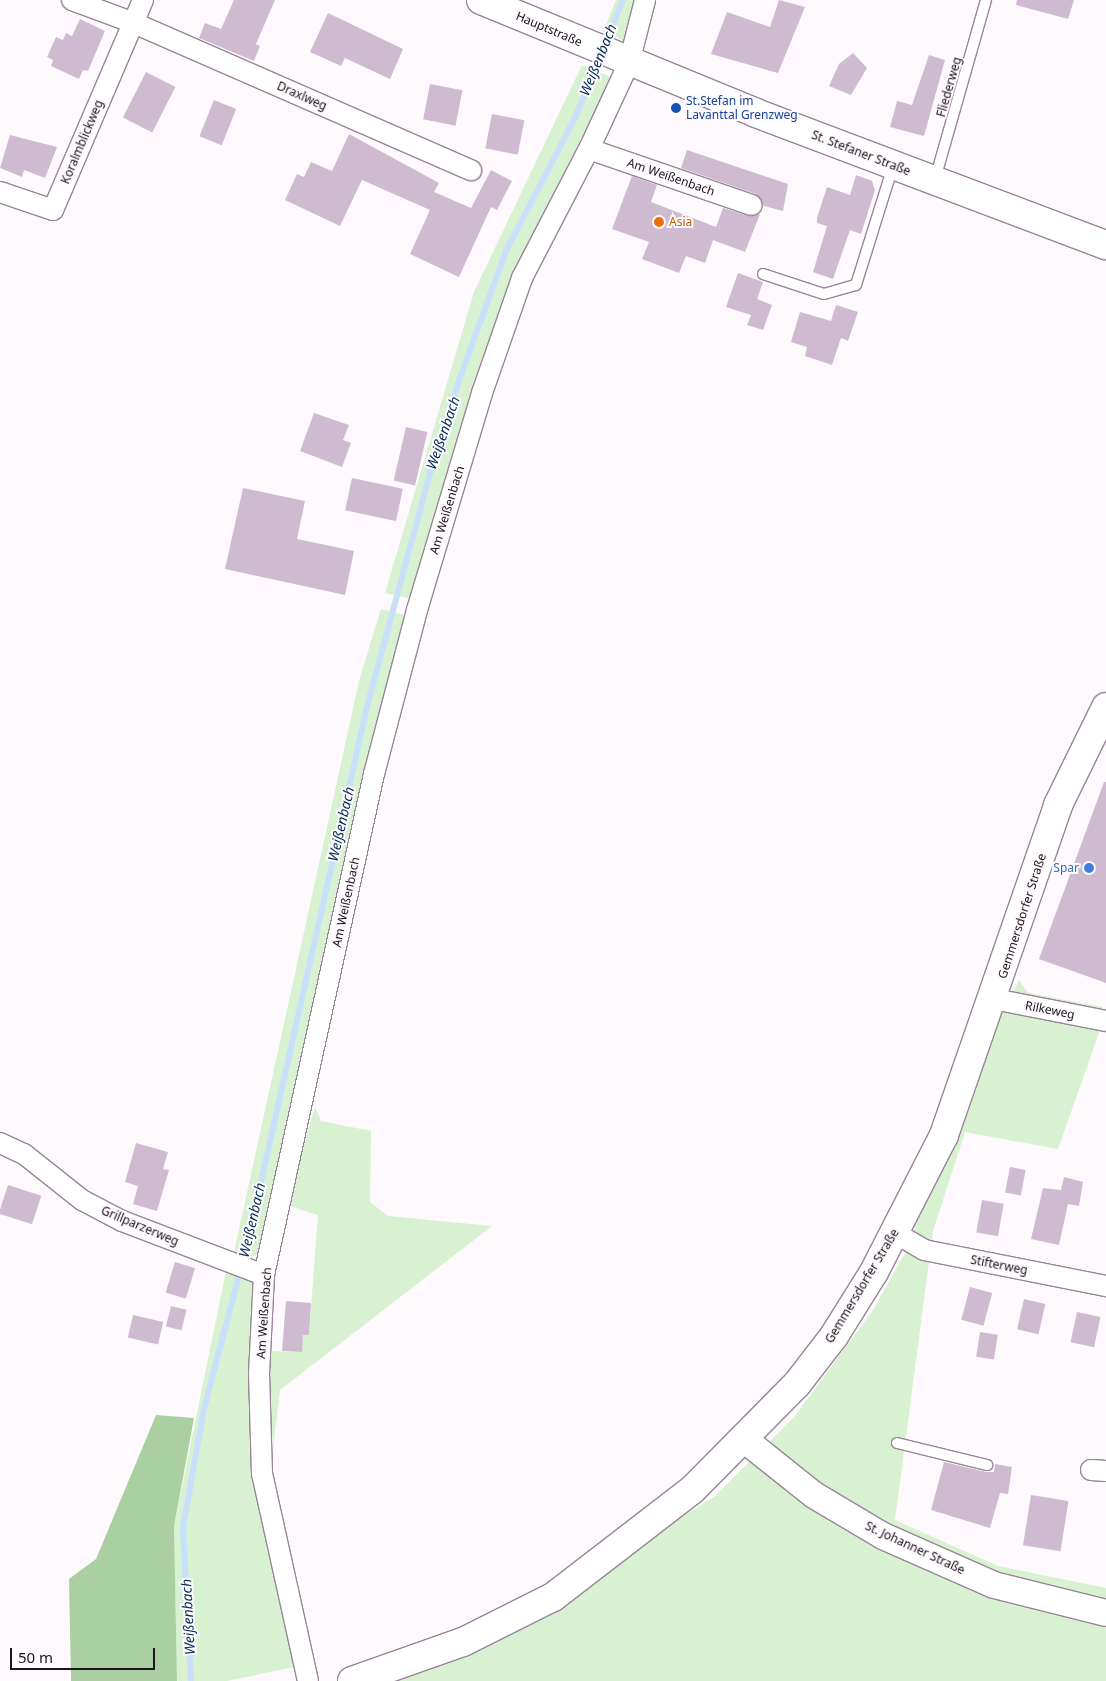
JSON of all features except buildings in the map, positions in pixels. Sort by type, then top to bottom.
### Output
[{"type":"main road","name":"Hauptstraße","points":[[481,0],[623,61]]},
{"type":"main road","name":"St. Stefaner Straße","points":[[623,61],[894,166],[1106,244]]},
{"type":"main road","name":"Gemmersdorfer Straße","points":[[352,1681],[463,1642],[553,1597],[646,1528],[745,1440],[834,1336],[895,1233],[944,1135],[994,999],[1058,805],[1106,708]]},
{"type":"street","points":[[72,0],[134,22]]},
{"type":"street","name":"Koralmblickweg","points":[[0,192],[53,210],[143,0]]},
{"type":"street","name":"Am Weißenbach","points":[[308,1681],[262,1474],[259,1374],[261,1274],[374,774],[417,610],[482,393],[522,278],[589,150],[645,0]]},
{"type":"street","name":"Draxlweg","points":[[134,22],[471,170]]},
{"type":"street","name":"Am Weißenbach","points":[[589,150],[752,205]]},
{"type":"street","name":"Rilkeweg","points":[[994,999],[1106,1021]]},
{"type":"street","name":"Grillparzerweg","points":[[0,1143],[24,1154],[82,1200],[122,1221],[261,1274]]},
{"type":"street","name":"Stifterweg","points":[[895,1233],[924,1250],[1106,1286]]},
{"type":"street","name":"St. Johanner Straße","points":[[745,1440],[814,1495],[883,1536],[994,1585],[1106,1613]]},
{"type":"lane","name":"Fliederweg","points":[[934,180],[986,0]]},
{"type":"lane","points":[[763,274],[824,294],[856,285],[894,166]]},
{"type":"lane","points":[[896,1443],[987,1465]]},
{"type":"green space","points":[[616,0],[635,0],[625,41],[603,32]]},
{"type":"green space","points":[[582,65],[611,77],[512,281],[475,377],[418,582],[408,598],[385,593],[474,292]]},
{"type":"green space","points":[[381,609],[404,615],[258,1255],[251,1257],[234,1252],[359,681]]},
{"type":"green space","points":[[1019,980],[1028,993],[1102,1007],[1100,1030],[1058,1149],[965,1132],[933,1231],[895,1520],[998,1566],[1106,1588],[1106,1681],[368,1681],[673,1522],[714,1497],[794,1417],[873,1310],[905,1253],[978,1062]]},
{"type":"green space","points":[[315,1107],[321,1121],[371,1131],[370,1202],[388,1216],[492,1226],[280,1390],[273,1449],[268,1351],[301,1352],[303,1335],[309,1335],[318,1215],[286,1205]]},
{"type":"green space","points":[[226,1271],[252,1282],[251,1444],[294,1667],[227,1681],[177,1681],[174,1526]]},
{"type":"green space","points":[[156,1415],[194,1418],[174,1526],[177,1681],[71,1681],[69,1579],[96,1559]]},
{"type":"waterway","name":"Weißenbach","points":[[605,44],[623,0]]},
{"type":"waterway","name":"Weißenbach","points":[[191,1681],[183,1528],[204,1409],[247,1245],[367,707],[431,469],[459,381],[506,251],[575,118],[600,57]]},
{"type":"place","name":"St.Stefan im Lavanttal Grenzweg","points":[[676,108]]},
{"type":"place","name":"Asia","points":[[659,222]]},
{"type":"place","name":"Spar","points":[[1089,868]]}]
